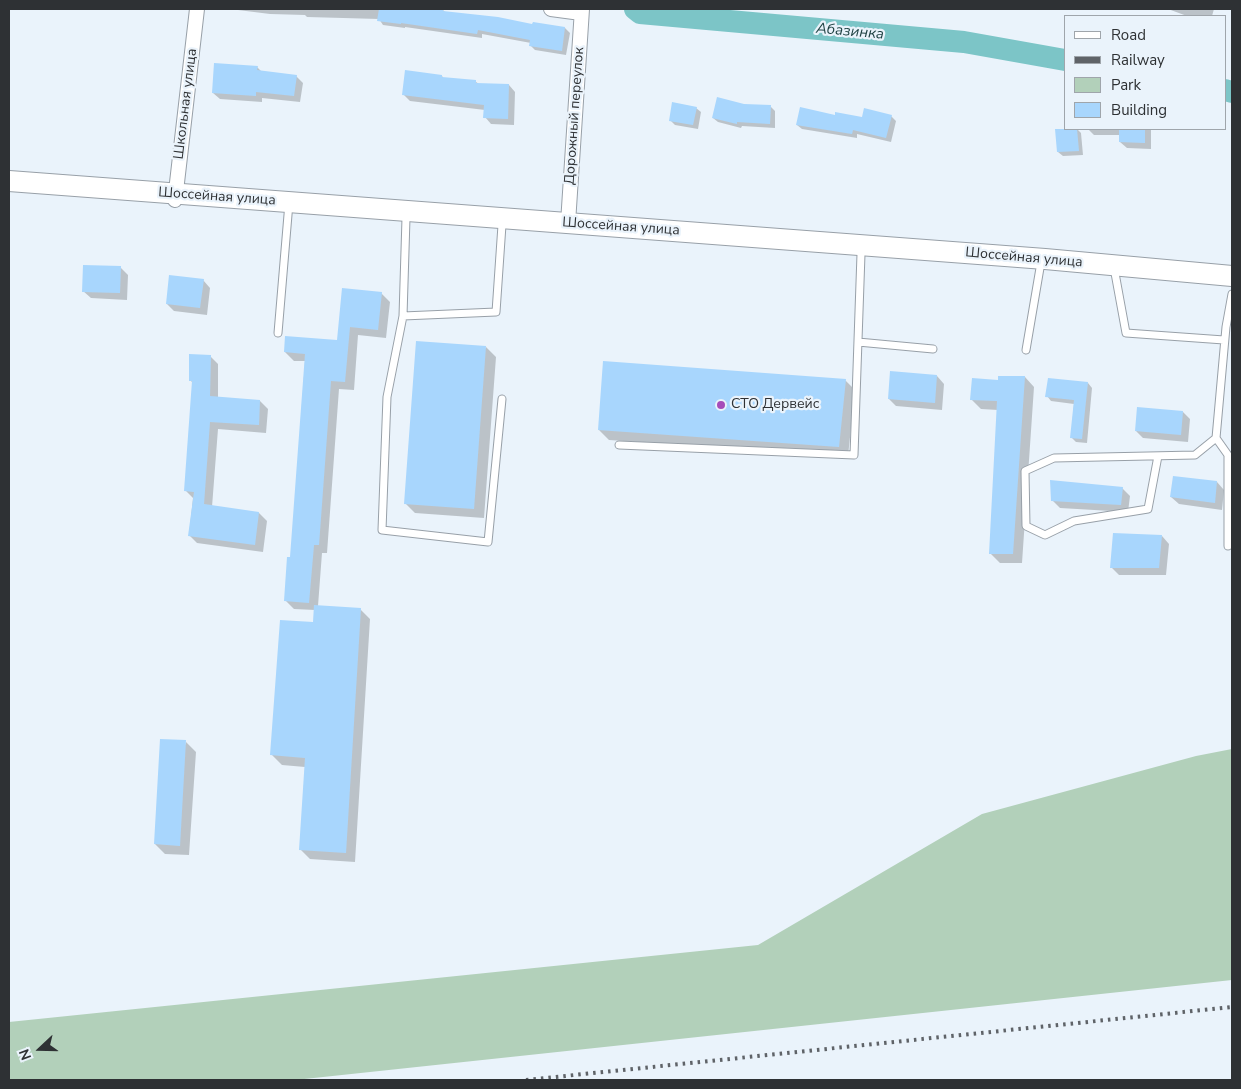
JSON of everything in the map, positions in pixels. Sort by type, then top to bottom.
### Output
[{"type":"main road","name":"Шоссейная улица","points":[[9,181],[289,206],[568,223],[1045,259],[1232,276]]},
{"type":"main road","name":"Шоссейная улица","points":[[9,187],[175,197]]},
{"type":"main road","name":"Шоссейная улица","points":[[289,206],[406,218],[1232,282]]},
{"type":"street","name":"Школьная улица","points":[[175,197],[197,9]]},
{"type":"street","points":[[551,9],[582,11]]},
{"type":"street","name":"Дорожный переулок","points":[[568,223],[582,11]]},
{"type":"lane","points":[[278,333],[289,206]]},
{"type":"lane","points":[[406,218],[403,316],[387,397],[382,530],[488,542],[502,399]]},
{"type":"lane","points":[[403,316],[496,312],[502,225]]},
{"type":"lane","points":[[619,446],[854,455],[861,254]]},
{"type":"lane","points":[[1026,350],[1040,268]]},
{"type":"lane","points":[[1115,273],[1126,333],[1224,340]]},
{"type":"lane","points":[[1228,546],[1228,455],[1216,438],[1224,340],[1232,294]]},
{"type":"lane","points":[[858,342],[933,349]]},
{"type":"lane","points":[[1158,456],[1148,509],[1074,521],[1046,535],[1026,526],[1025,471],[1054,458],[1195,455],[1216,438]]},
{"type":"green space","points":[[1232,749],[1232,980],[295,1080],[9,1080],[9,1022],[758,945],[982,814],[1196,756]]},
{"type":"building","points":[[379,9],[444,9],[443,11],[565,27],[562,51],[529,46],[530,40],[478,30],[477,34],[377,21]]},
{"type":"building","points":[[214,63],[258,66],[257,70],[297,75],[294,96],[256,92],[256,96],[212,93]]},
{"type":"building","points":[[405,70],[442,75],[442,77],[476,80],[476,83],[509,84],[508,119],[483,118],[484,105],[402,95]]},
{"type":"building","points":[[717,97],[744,104],[771,105],[770,124],[737,122],[737,124],[712,118]]},
{"type":"building","points":[[672,102],[697,107],[693,125],[669,121]]},
{"type":"building","points":[[800,107],[835,115],[835,112],[862,117],[864,108],[892,115],[886,138],[853,130],[852,134],[796,125]]},
{"type":"building","points":[[1055,129],[1077,130],[1079,151],[1057,152]]},
{"type":"building","points":[[1119,130],[1145,130],[1145,143],[1119,142]]},
{"type":"building","points":[[83,265],[121,266],[120,293],[82,292]]},
{"type":"building","points":[[169,275],[204,279],[200,308],[166,304]]},
{"type":"building","points":[[342,288],[382,292],[378,330],[350,327],[345,382],[331,381],[319,545],[314,545],[309,603],[284,601],[287,557],[290,557],[305,354],[284,352],[285,336],[337,340]]},
{"type":"building","points":[[416,341],[486,346],[474,509],[404,504]]},
{"type":"building","points":[[189,354],[211,355],[210,396],[260,400],[259,425],[210,422],[204,504],[259,512],[255,545],[188,536],[194,492],[184,491],[192,381],[189,381]]},
{"type":"building","name":"СТО Дервейс","points":[[603,361],[846,379],[839,447],[598,430]]},
{"type":"building","points":[[890,371],[937,375],[935,403],[888,399]]},
{"type":"building","points":[[998,376],[1025,376],[1013,554],[989,554],[997,401],[970,400],[972,378],[998,380]]},
{"type":"building","points":[[1048,378],[1088,382],[1082,439],[1070,438],[1074,400],[1045,397]]},
{"type":"building","points":[[1137,407],[1183,411],[1181,435],[1135,431]]},
{"type":"building","points":[[1173,476],[1217,481],[1215,503],[1170,497]]},
{"type":"building","points":[[1050,480],[1123,487],[1121,505],[1051,501]]},
{"type":"building","points":[[1113,533],[1162,535],[1159,568],[1110,568]]},
{"type":"building","points":[[314,605],[361,608],[346,853],[299,850],[305,758],[270,755],[280,620],[313,622]]},
{"type":"building","points":[[160,739],[186,740],[180,846],[154,844]]},
{"type":"waterway","name":"Абазинка","points":[[635,9],[640,13],[964,42],[1064,60]]},
{"type":"waterway","name":"Абазинка","points":[[1226,90],[1232,92]]},
{"type":"railway","points":[[526,1080],[1232,1007]]},
{"type":"place","name":"СТО Дервейс","points":[[721,405]]}]
